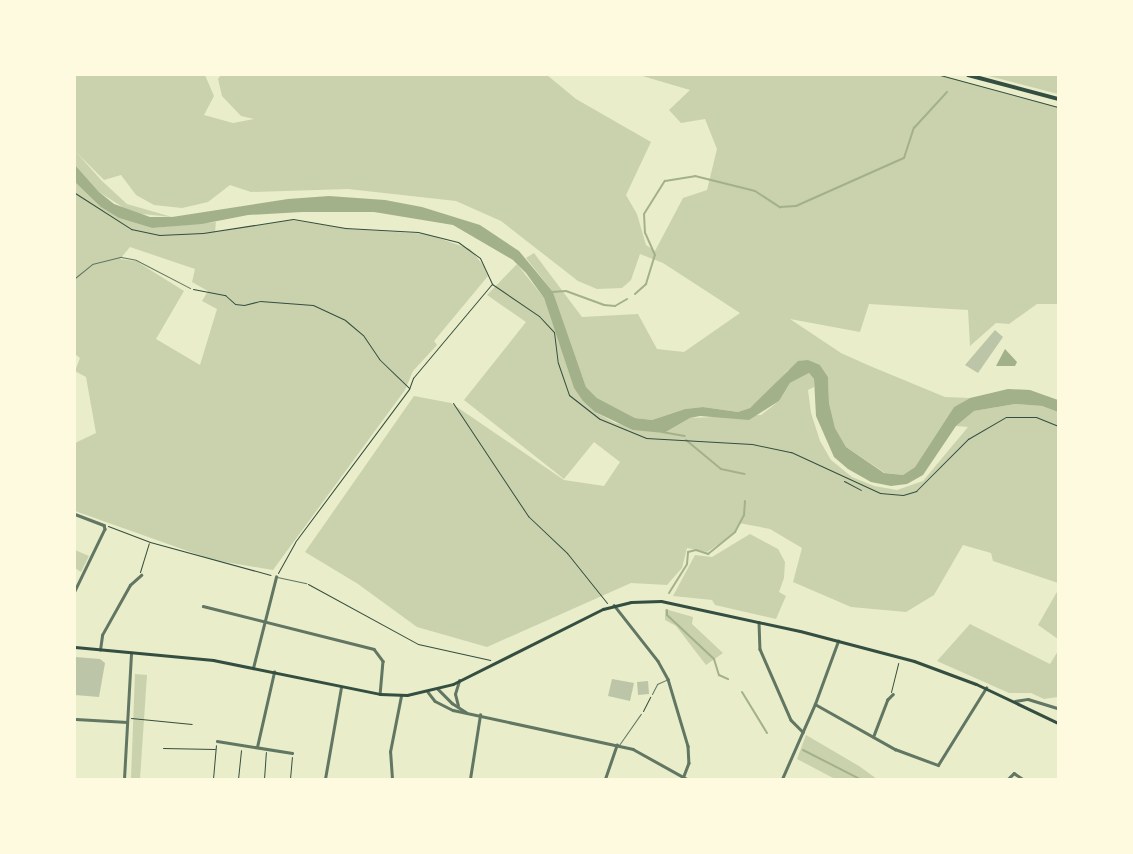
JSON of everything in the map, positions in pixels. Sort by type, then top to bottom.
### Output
[{"type":"main road","points":[[968,75],[1058,99]]},
{"type":"main road","points":[[75,647],[206,659],[380,694],[401,696],[428,692],[459,681],[587,615],[614,605],[642,601],[669,602],[900,657],[986,688],[1058,723]]},
{"type":"street","points":[[75,514],[104,525],[104,535],[75,591]]},
{"type":"street","points":[[100,650],[102,635],[130,585],[141,575]]},
{"type":"street","points":[[253,668],[276,577]]},
{"type":"street","points":[[614,605],[668,679],[690,758],[684,776]]},
{"type":"street","points":[[203,606],[264,619],[378,652],[383,661],[380,694]]},
{"type":"street","points":[[758,622],[760,649],[792,720],[803,732]]},
{"type":"street","points":[[782,779],[815,704],[838,641]]},
{"type":"street","points":[[124,779],[131,653]]},
{"type":"street","points":[[257,747],[274,672]]},
{"type":"street","points":[[459,681],[455,697],[459,707]]},
{"type":"street","points":[[325,779],[341,686]]},
{"type":"street","points":[[815,704],[873,737],[938,765],[986,688]]},
{"type":"street","points":[[438,689],[459,707],[468,712]]},
{"type":"street","points":[[428,692],[444,707],[633,749],[687,779]]},
{"type":"street","points":[[873,737],[887,700],[893,694]]},
{"type":"street","points":[[392,779],[390,752],[401,696]]},
{"type":"street","points":[[1015,701],[1028,698],[1058,708]]},
{"type":"street","points":[[470,779],[480,715]]},
{"type":"street","points":[[76,719],[127,722]]},
{"type":"street","points":[[218,741],[292,753]]},
{"type":"street","points":[[605,779],[618,745]]},
{"type":"street","points":[[1008,779],[1014,773],[1023,779]]},
{"type":"lane","points":[[75,278],[92,264],[121,257],[136,260],[190,288]]},
{"type":"lane","points":[[276,577],[306,583]]},
{"type":"lane","points":[[652,694],[657,684],[668,679]]},
{"type":"lane","points":[[618,745],[641,714]]},
{"type":"path","points":[[940,75],[1058,107]]},
{"type":"path","points":[[75,194],[131,229],[159,235],[203,233],[293,219],[345,228],[436,235],[470,248],[480,258],[492,284],[532,312],[554,332],[558,363],[569,395],[600,419],[646,438],[752,444],[791,452],[880,493],[903,495],[916,491],[968,439],[1006,417],[1036,417],[1058,426]]},
{"type":"path","points":[[104,525],[150,542],[276,577],[295,542],[410,389],[414,378],[492,284]]},
{"type":"path","points":[[190,288],[225,296],[235,304],[244,305],[260,301],[314,306],[345,320],[363,335],[379,359],[410,389]]},
{"type":"path","points":[[453,403],[528,516],[567,553],[603,601],[614,605]]},
{"type":"path","points":[[844,481],[861,490]]},
{"type":"path","points":[[141,575],[140,567],[150,542]]},
{"type":"path","points":[[306,583],[418,644],[496,663]]},
{"type":"path","points":[[893,694],[889,690],[900,657]]},
{"type":"path","points":[[641,714],[652,694]]},
{"type":"path","points":[[127,718],[192,724]]},
{"type":"path","points":[[238,779],[241,744]]},
{"type":"path","points":[[163,748],[215,749],[213,779]]},
{"type":"path","points":[[264,779],[266,749]]},
{"type":"path","points":[[290,779],[292,753]]},
{"type":"shaded area","points":[[75,75],[205,75],[214,96],[204,115],[233,123],[254,119],[241,116],[222,96],[218,79],[221,75],[547,75],[576,99],[651,142],[626,195],[637,214],[646,245],[655,251],[683,198],[707,190],[717,149],[705,119],[681,123],[669,110],[690,90],[639,75],[940,75],[1058,107],[1058,304],[1037,304],[1009,324],[996,323],[970,346],[968,310],[869,304],[860,332],[790,319],[841,353],[870,366],[945,397],[970,398],[954,407],[915,467],[903,475],[885,473],[846,447],[835,428],[829,403],[828,377],[820,365],[788,370],[762,399],[750,408],[738,412],[703,407],[685,409],[652,420],[635,418],[597,398],[586,387],[553,292],[526,258],[534,253],[582,317],[638,314],[657,349],[684,352],[740,313],[663,263],[640,254],[631,280],[622,288],[597,289],[578,281],[501,221],[456,201],[348,189],[251,192],[230,185],[208,202],[182,208],[154,205],[136,195],[121,175],[104,180],[76,152],[102,181],[127,204],[172,217],[132,213],[99,192],[75,165]]},
{"type":"shaded area","points":[[985,75],[1058,75],[1058,94]]},
{"type":"shaded area","points":[[75,165],[99,192],[114,204],[150,217],[172,217],[288,199],[329,196],[385,200],[422,207],[480,225],[519,251],[553,292],[586,387],[597,398],[635,418],[652,420],[685,409],[703,407],[738,412],[750,408],[798,361],[808,360],[820,365],[828,377],[829,403],[835,428],[846,447],[884,473],[903,475],[915,467],[954,407],[970,398],[1008,389],[1030,390],[1058,400],[1058,412],[1042,406],[1015,404],[974,411],[956,426],[923,475],[907,484],[891,486],[871,482],[848,469],[834,457],[816,416],[814,379],[809,373],[790,383],[779,401],[749,420],[700,416],[690,418],[664,433],[633,430],[595,412],[583,401],[574,388],[544,298],[526,273],[513,260],[453,225],[374,212],[302,212],[248,215],[202,224],[152,228],[119,218],[101,207],[75,182]]},
{"type":"shaded area","points":[[75,182],[119,218],[152,228],[216,222],[215,232],[291,220],[350,229],[427,234],[470,249],[483,265],[488,276],[434,341],[437,345],[413,371],[405,390],[273,570],[213,560],[75,511],[75,443],[96,433],[86,377],[75,371],[80,358],[75,354]],"holes":[[[130,247],[195,269],[192,282],[208,291],[202,301],[217,309],[200,365],[156,339],[184,291],[136,261],[120,259]]]},
{"type":"shaded area","points":[[517,264],[544,298],[574,387],[595,412],[615,423],[664,433],[690,418],[761,415],[779,401],[790,383],[809,373],[814,379],[814,387],[808,390],[811,413],[820,441],[831,460],[852,477],[874,486],[897,490],[923,481],[968,427],[956,426],[974,411],[1015,404],[1042,406],[1058,412],[1058,583],[993,561],[991,553],[963,545],[934,595],[906,612],[851,607],[793,582],[802,548],[770,529],[739,523],[733,534],[707,552],[687,548],[682,568],[667,585],[631,583],[487,647],[417,627],[358,584],[305,552],[414,396],[451,403],[564,480],[604,486],[620,462],[594,442],[564,479],[464,400],[526,322],[487,295]]},
{"type":"shaded area","points":[[1005,349],[1017,362],[1015,366],[996,366]]},
{"type":"shaded area","points":[[750,534],[778,549],[785,562],[784,578],[779,592],[786,596],[776,619],[715,605],[712,600],[673,596],[695,555],[712,557]]},
{"type":"shaded area","points":[[75,550],[89,556],[81,572],[75,568]]},
{"type":"shaded area","points":[[1058,590],[1058,639],[1038,625]]},
{"type":"shaded area","points":[[665,609],[693,617],[692,624],[723,653],[706,665],[676,626],[665,620]]},
{"type":"shaded area","points":[[970,624],[1050,664],[1058,651],[1058,697],[1044,699],[1031,693],[1009,693],[937,661]]},
{"type":"shaded area","points":[[135,674],[147,675],[140,779],[131,779]]},
{"type":"shaded area","points":[[806,735],[859,766],[877,779],[835,779],[797,759]]},
{"type":"building","points":[[995,330],[1003,337],[978,373],[965,365]]},
{"type":"building","points":[[75,657],[100,659],[105,663],[99,697],[75,695]]},
{"type":"building","points":[[612,679],[634,683],[630,701],[608,696]]},
{"type":"building","points":[[648,681],[649,694],[638,695],[637,682]]},
{"type":"waterway","points":[[635,294],[646,284],[655,255],[645,233],[644,214],[665,181],[695,176],[755,191],[780,207],[796,206],[904,158],[914,128],[947,92]]},
{"type":"waterway","points":[[552,292],[566,291],[604,305],[615,306],[627,299]]},
{"type":"waterway","points":[[662,432],[685,436]]},
{"type":"waterway","points":[[686,440],[721,469],[744,474]]},
{"type":"waterway","points":[[669,593],[687,564],[688,552],[696,550],[708,554],[735,532],[744,515],[745,501]]},
{"type":"waterway","points":[[667,610],[667,615],[714,659],[719,675],[728,679]]},
{"type":"waterway","points":[[742,692],[767,733]]},
{"type":"waterway","points":[[803,750],[860,779]]}]
